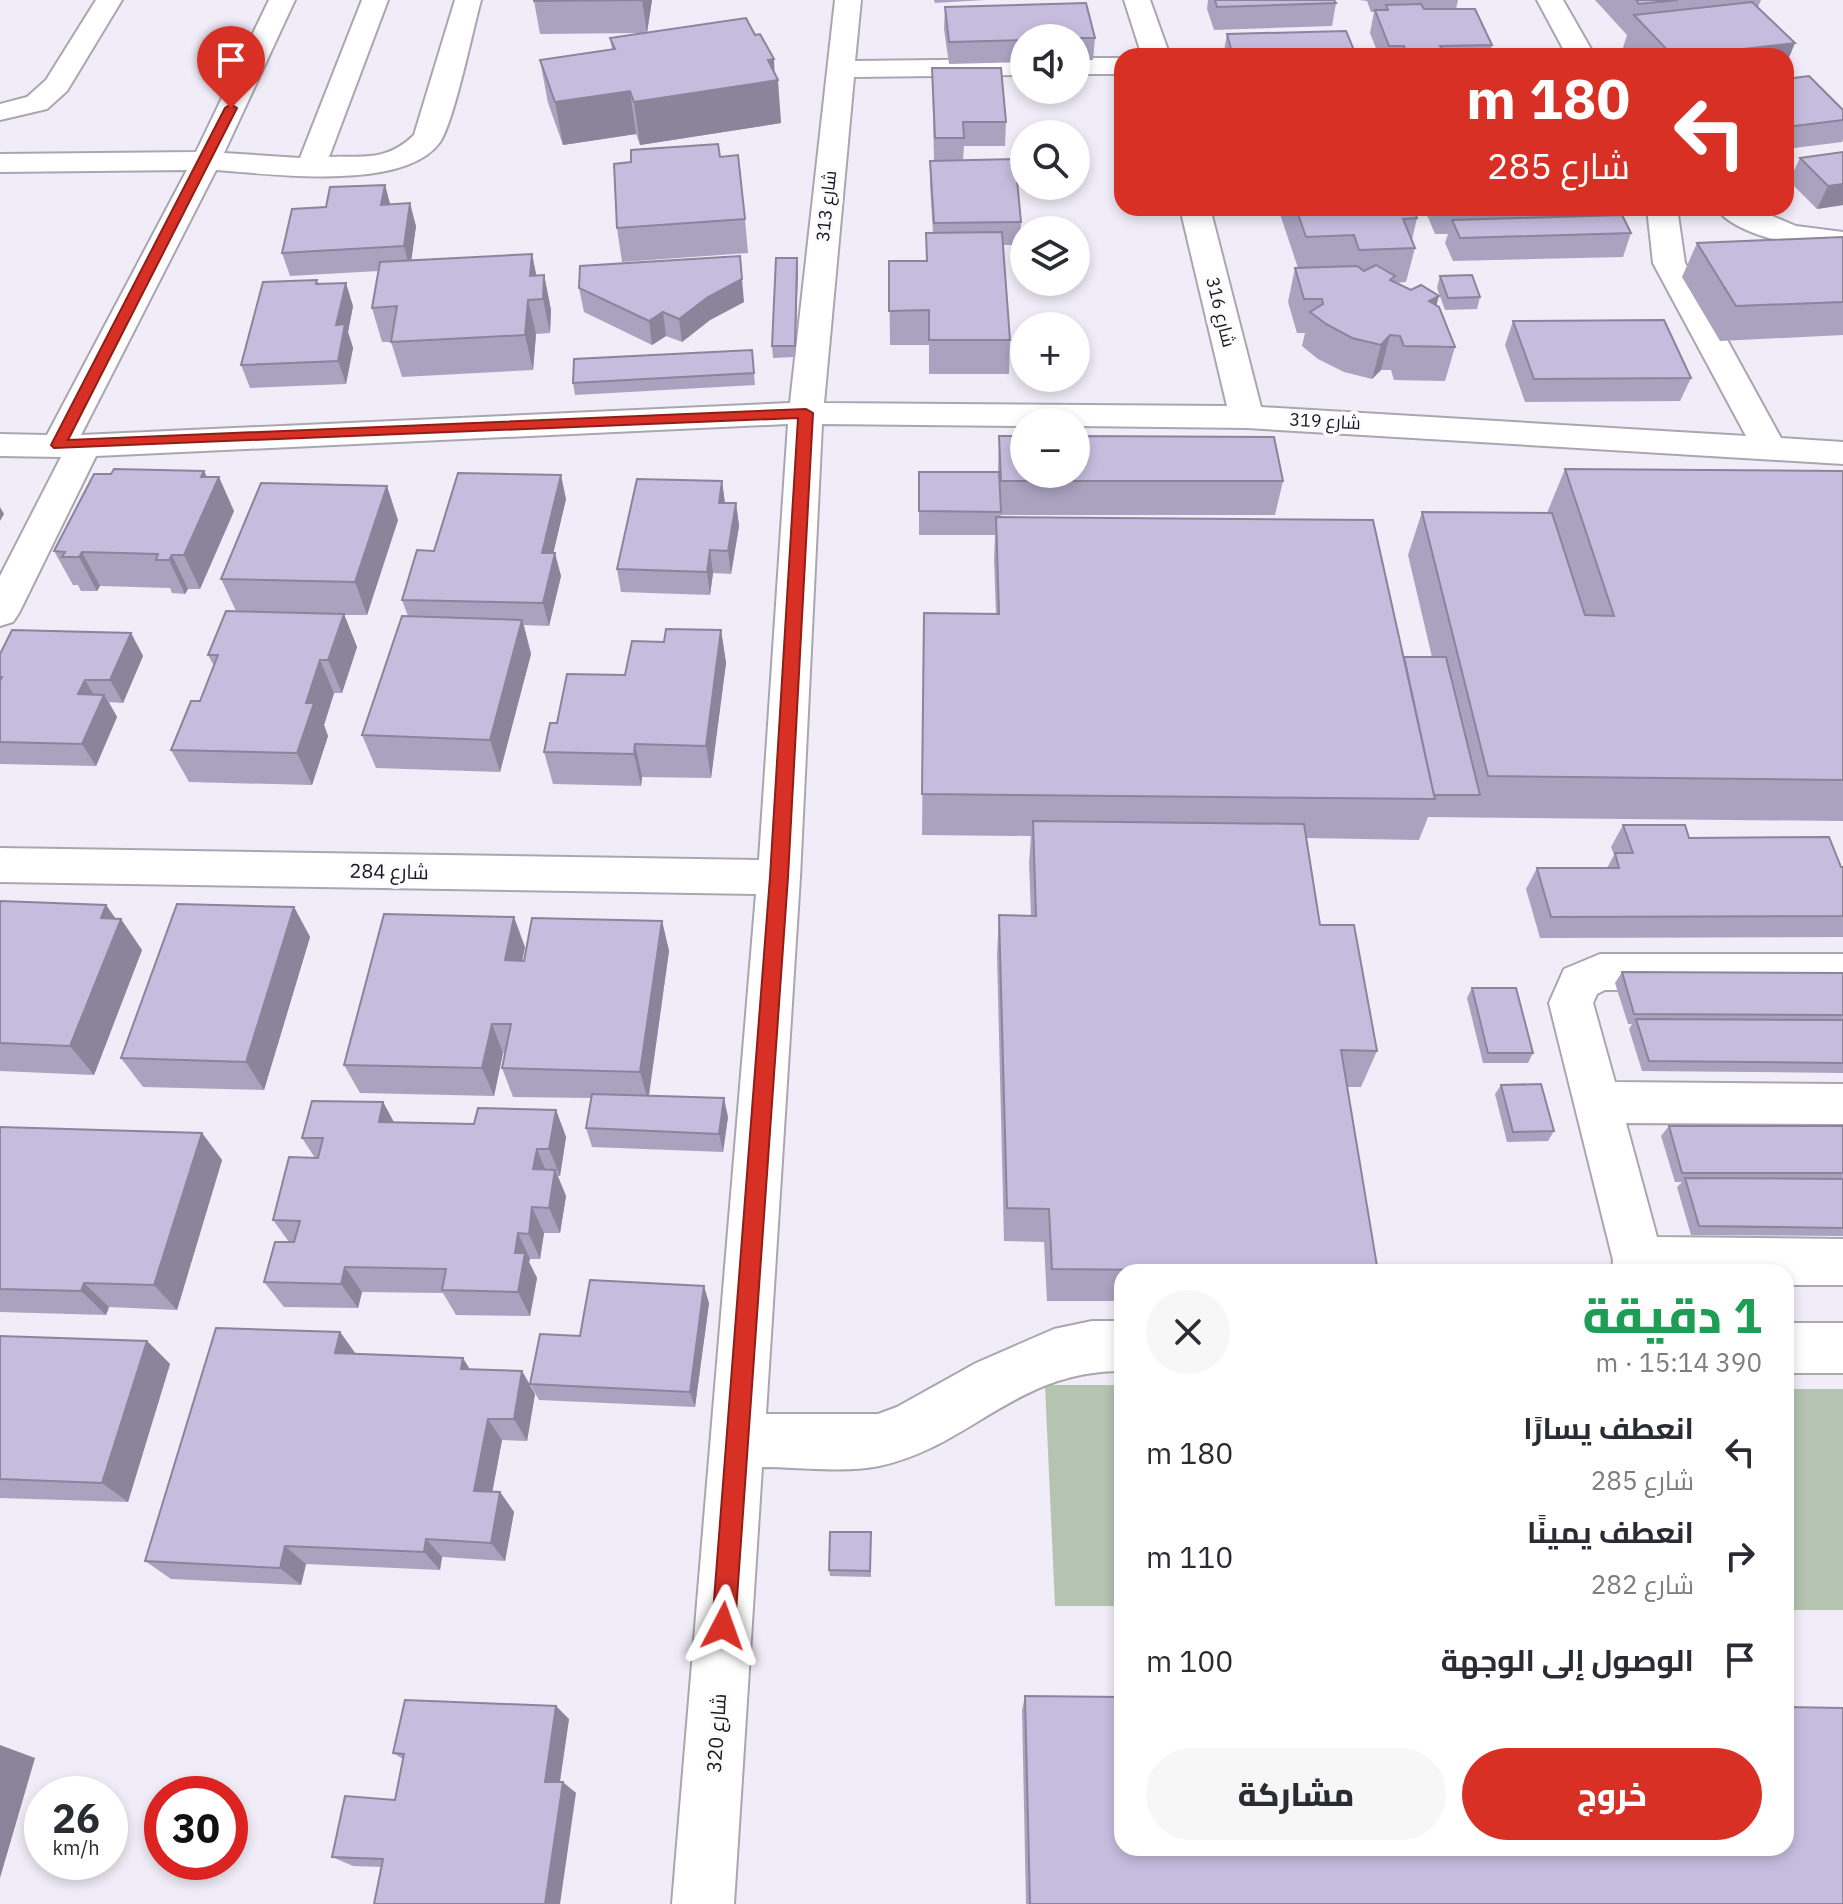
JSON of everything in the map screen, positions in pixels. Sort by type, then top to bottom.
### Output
[{"type":"street","points":[[0,112],[37,103],[57,85],[109,0]]},
{"type":"street","points":[[0,613],[71,445],[282,0]]},
{"type":"street","points":[[311,167],[375,0]]},
{"type":"street","points":[[0,163],[206,161],[311,167],[393,163],[421,146],[428,138],[468,0]]},
{"type":"street","name":"شارع 313","points":[[806,413],[848,0]]},
{"type":"street","points":[[1137,0],[1153,48]]},
{"type":"street","points":[[1550,0],[1577,48]]},
{"type":"street","points":[[1090,66],[1114,66]]},
{"type":"street","points":[[840,69],[1010,67]]},
{"type":"street","name":"شارع 316","points":[[1197,216],[1247,417]]},
{"type":"street","points":[[1663,216],[1669,263],[1769,447]]},
{"type":"street","points":[[1744,216],[1757,224],[1816,241],[1843,241]]},
{"type":"street","name":"شارع 319","points":[[0,445],[71,445],[806,413],[1247,417],[1843,453]]},
{"type":"street","name":"شارع 320","points":[[703,1904],[779,877],[806,413]]},
{"type":"street","name":"شارع 284","points":[[0,865],[779,877]]},
{"type":"street","points":[[1638,1264],[1571,1003],[1580,982],[1600,972],[1843,972]]},
{"type":"street","points":[[1598,1102],[1843,1104]]},
{"type":"street","points":[[1740,1264],[1843,1262]]},
{"type":"street","points":[[737,1441],[878,1440],[910,1429],[994,1381],[1054,1354],[1092,1346],[1114,1346]]},
{"type":"street","points":[[1794,1348],[1843,1348]]},
{"type":"green space","points":[[1045,1385],[1114,1385],[1114,1606],[1055,1606]]},
{"type":"green space","points":[[1794,1389],[1843,1389],[1843,1610],[1794,1610]]},
{"type":"building","points":[[534,0],[642,0],[534,1]]},
{"type":"building","points":[[1215,0],[1334,0],[1336,3],[1217,7]]},
{"type":"building","points":[[1636,0],[1678,0],[1639,4]]},
{"type":"building","points":[[1752,2],[1795,43],[1752,48],[1665,48],[1634,15]]},
{"type":"building","points":[[1086,3],[1095,38],[1090,38],[1090,24],[1010,24],[1010,40],[949,42],[945,7]]},
{"type":"building","points":[[1421,4],[1424,9],[1475,9],[1492,45],[1441,48],[1389,46],[1375,10],[1388,10],[1386,5]]},
{"type":"building","points":[[746,18],[755,35],[760,34],[774,59],[768,60],[778,80],[634,102],[630,91],[555,102],[540,60],[615,49],[610,38]]},
{"type":"building","points":[[1346,31],[1353,48],[1231,48],[1227,34]]},
{"type":"building","points":[[932,68],[1001,68],[1006,122],[963,122],[964,138],[935,138]]},
{"type":"building","points":[[1809,76],[1843,110],[1843,120],[1794,126],[1794,78]]},
{"type":"building","points":[[718,144],[720,157],[738,155],[745,219],[617,228],[614,164],[631,162],[631,150]]},
{"type":"building","points":[[1843,152],[1843,184],[1828,186],[1800,158]]},
{"type":"building","points":[[1010,159],[1010,200],[1019,200],[1020,216],[1010,216],[1010,222],[934,223],[930,161]]},
{"type":"building","points":[[385,185],[381,205],[410,203],[404,246],[282,253],[292,209],[326,207],[330,187]]},
{"type":"building","points":[[1299,216],[1417,218],[1403,219],[1415,248],[1359,250],[1354,235],[1306,237]]},
{"type":"building","points":[[1622,216],[1631,233],[1460,238],[1452,220]]},
{"type":"building","points":[[1002,232],[1010,340],[929,340],[929,310],[889,311],[889,261],[927,261],[926,233]]},
{"type":"building","points":[[1843,237],[1843,302],[1736,306],[1697,243]]},
{"type":"building","points":[[532,254],[530,276],[544,275],[543,299],[528,300],[525,335],[391,342],[397,306],[372,308],[380,262]]},
{"type":"building","points":[[740,256],[742,279],[708,297],[679,319],[663,312],[649,321],[579,288],[580,266]]},
{"type":"building","points":[[776,258],[797,258],[795,346],[772,346]]},
{"type":"building","points":[[1376,265],[1395,276],[1390,280],[1411,290],[1421,285],[1439,296],[1429,301],[1439,307],[1455,347],[1404,346],[1400,336],[1390,335],[1381,345],[1352,338],[1310,312],[1323,304],[1322,299],[1304,299],[1295,268],[1357,266],[1364,271]]},
{"type":"building","points":[[1472,275],[1480,297],[1448,298],[1440,276]]},
{"type":"building","points":[[317,280],[316,284],[346,283],[336,325],[345,324],[338,361],[241,365],[263,282]]},
{"type":"building","points":[[1664,320],[1691,378],[1534,379],[1513,321]]},
{"type":"building","points":[[752,350],[754,373],[573,383],[574,359]]},
{"type":"building","points":[[999,436],[1010,436],[1010,481],[1001,481]]},
{"type":"building","points":[[1090,436],[1274,437],[1283,481],[1090,481]]},
{"type":"building","points":[[114,469],[204,471],[201,477],[219,477],[184,555],[156,560],[158,554],[82,552],[79,557],[62,557],[65,552],[54,551],[94,474],[111,474]]},
{"type":"building","points":[[1565,469],[1843,471],[1843,780],[1488,776],[1422,512],[1552,513],[1585,615],[1614,616]]},
{"type":"building","points":[[919,472],[999,472],[1001,512],[919,511]]},
{"type":"building","points":[[458,473],[561,475],[542,553],[555,553],[543,603],[402,600],[417,550],[434,551]]},
{"type":"building","points":[[637,479],[722,481],[719,503],[736,503],[728,551],[710,550],[707,572],[617,569]]},
{"type":"building","points":[[261,483],[387,486],[355,582],[221,579]]},
{"type":"building","points":[[996,517],[1373,520],[1435,799],[922,794],[924,613],[999,614]]},
{"type":"building","points":[[226,611],[344,614],[328,660],[320,660],[306,703],[314,703],[297,753],[171,750],[191,701],[200,701],[218,655],[208,655]]},
{"type":"building","points":[[402,616],[522,620],[490,740],[362,735]]},
{"type":"building","points":[[666,629],[721,630],[706,746],[635,744],[634,754],[544,752],[550,723],[557,723],[567,674],[625,675],[632,641],[664,642]]},
{"type":"building","points":[[12,630],[131,633],[110,680],[85,680],[78,694],[104,695],[82,744],[0,742],[0,654]]},
{"type":"building","points":[[1404,657],[1446,657],[1480,795],[1434,795]]},
{"type":"building","points":[[1033,821],[1304,824],[1320,925],[1354,925],[1377,1051],[1341,1050],[1377,1264],[1114,1264],[1114,1270],[1052,1269],[1049,1209],[1007,1208],[999,915],[1036,916]]},
{"type":"building","points":[[1623,825],[1685,825],[1689,838],[1829,837],[1843,867],[1843,916],[1551,917],[1537,868],[1619,868],[1615,853],[1633,853]]},
{"type":"building","points":[[0,901],[106,905],[101,918],[121,919],[70,1046],[0,1043]]},
{"type":"building","points":[[177,904],[294,907],[246,1062],[121,1058]]},
{"type":"building","points":[[384,914],[514,917],[505,960],[524,961],[532,918],[662,921],[640,1072],[502,1068],[511,1024],[492,1024],[482,1068],[344,1065]]},
{"type":"building","points":[[1622,972],[1843,973],[1843,1015],[1634,1014]]},
{"type":"building","points":[[1472,988],[1516,988],[1533,1053],[1488,1053]]},
{"type":"building","points":[[1636,1019],[1843,1020],[1843,1063],[1649,1061]]},
{"type":"building","points":[[1541,1084],[1554,1131],[1513,1132],[1501,1085]]},
{"type":"building","points":[[592,1094],[724,1098],[719,1134],[586,1128]]},
{"type":"building","points":[[312,1101],[383,1102],[379,1122],[474,1124],[478,1108],[556,1110],[549,1149],[537,1149],[533,1169],[555,1170],[549,1208],[532,1207],[529,1234],[518,1233],[515,1253],[525,1253],[518,1292],[442,1290],[446,1269],[345,1267],[341,1284],[264,1282],[275,1242],[294,1242],[300,1221],[273,1220],[289,1157],[318,1158],[323,1138],[302,1138]]},
{"type":"building","points":[[1669,1126],[1843,1126],[1843,1173],[1682,1173]]},
{"type":"building","points":[[0,1127],[202,1133],[154,1285],[84,1283],[81,1291],[0,1289]]},
{"type":"building","points":[[1685,1178],[1843,1179],[1843,1228],[1699,1226]]},
{"type":"building","points":[[590,1280],[704,1286],[690,1392],[530,1384],[540,1334],[580,1336]]},
{"type":"building","points":[[216,1328],[340,1332],[335,1353],[463,1358],[461,1369],[522,1371],[514,1419],[488,1419],[474,1491],[500,1492],[491,1543],[426,1539],[424,1552],[285,1546],[280,1568],[145,1561]]},
{"type":"building","points":[[0,1336],[147,1341],[102,1483],[0,1479]]},
{"type":"building","points":[[830,1532],[871,1532],[870,1571],[829,1570]]},
{"type":"building","points":[[1025,1696],[1114,1697],[1114,1856],[1794,1856],[1794,1707],[1843,1708],[1843,1904],[1030,1904]]},
{"type":"building","points":[[405,1700],[556,1706],[545,1782],[563,1782],[545,1904],[374,1904],[383,1859],[332,1857],[345,1796],[395,1800],[404,1754],[393,1753]]},
{"type":"route","points":[[231,108],[59,445],[806,413],[779,877],[723,1626]]}]
